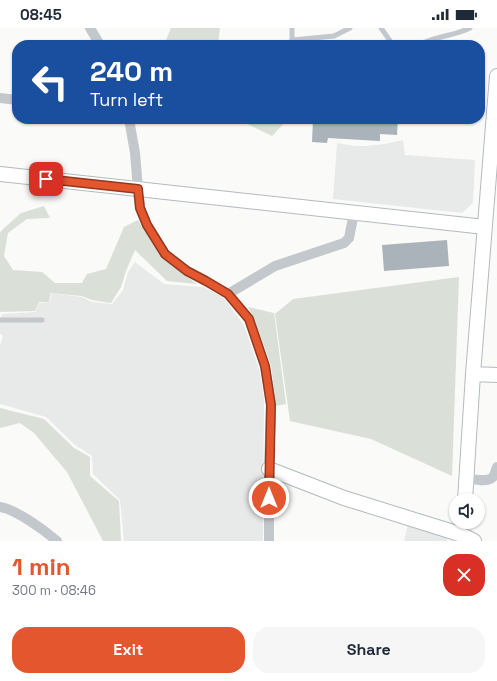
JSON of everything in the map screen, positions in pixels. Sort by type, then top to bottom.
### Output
[{"type":"street","points":[[90,28],[97,40]]},
{"type":"street","points":[[465,493],[473,374],[497,76]]},
{"type":"street","points":[[0,98],[12,99]]},
{"type":"street","points":[[130,124],[135,153],[140,208],[147,225],[165,254],[187,271],[228,294],[249,319],[265,366],[271,405],[269,541]]},
{"type":"street","points":[[0,174],[485,227]]},
{"type":"street","points":[[228,294],[274,266],[344,243],[349,238],[354,213]]},
{"type":"street","points":[[473,374],[497,375]]},
{"type":"street","points":[[466,478],[488,480],[494,476],[497,467]]},
{"type":"street","points":[[269,469],[344,498],[465,535]]},
{"type":"street","points":[[0,507],[15,512],[57,541]]},
{"type":"lane","points":[[292,28],[292,40],[334,36],[350,28]]},
{"type":"lane","points":[[381,28],[389,40]]},
{"type":"lane","points":[[433,40],[462,32],[470,28]]},
{"type":"lane","points":[[0,320],[42,320]]},
{"type":"shaded area","points":[[171,28],[220,28],[219,40],[166,40]]},
{"type":"shaded area","points":[[247,124],[283,124],[272,136]]},
{"type":"shaded area","points":[[403,140],[405,155],[475,160],[473,203],[462,213],[333,199],[337,143],[365,146]]},
{"type":"shaded area","points":[[44,206],[50,218],[27,219],[8,233],[4,256],[13,270],[42,272],[55,283],[82,283],[87,274],[106,269],[124,227],[138,220],[158,252],[172,266],[197,284],[167,281],[135,250],[121,287],[111,303],[92,300],[82,296],[51,293],[49,302],[39,302],[35,311],[0,312],[0,233],[21,213]]},
{"type":"shaded area","points":[[135,262],[164,284],[203,287],[223,297],[244,325],[259,369],[264,398],[263,541],[124,541],[120,500],[93,474],[92,456],[75,445],[46,417],[0,404],[0,345],[3,336],[0,333],[0,319],[2,314],[35,312],[39,303],[50,302],[52,293],[82,297],[92,302],[112,304],[123,290],[128,272]]},
{"type":"shaded area","points":[[459,277],[452,476],[371,439],[290,421],[275,314],[293,299]]},
{"type":"shaded area","points":[[248,307],[274,313],[286,404],[276,406],[271,365],[254,318]]},
{"type":"shaded area","points":[[0,408],[44,419],[74,448],[90,457],[90,476],[119,501],[121,541],[103,541],[67,472],[34,433],[20,423],[0,428]]},
{"type":"shaded area","points":[[408,523],[447,537],[447,541],[404,541]]},
{"type":"building","points":[[313,124],[398,124],[397,135],[380,134],[380,141],[328,138],[327,143],[312,142]]},
{"type":"building","points":[[447,240],[449,266],[384,271],[382,245]]},
{"type":"route","points":[[46,179],[138,189],[140,208],[147,225],[165,254],[187,271],[228,294],[249,319],[265,366],[271,405],[269,498]]}]
